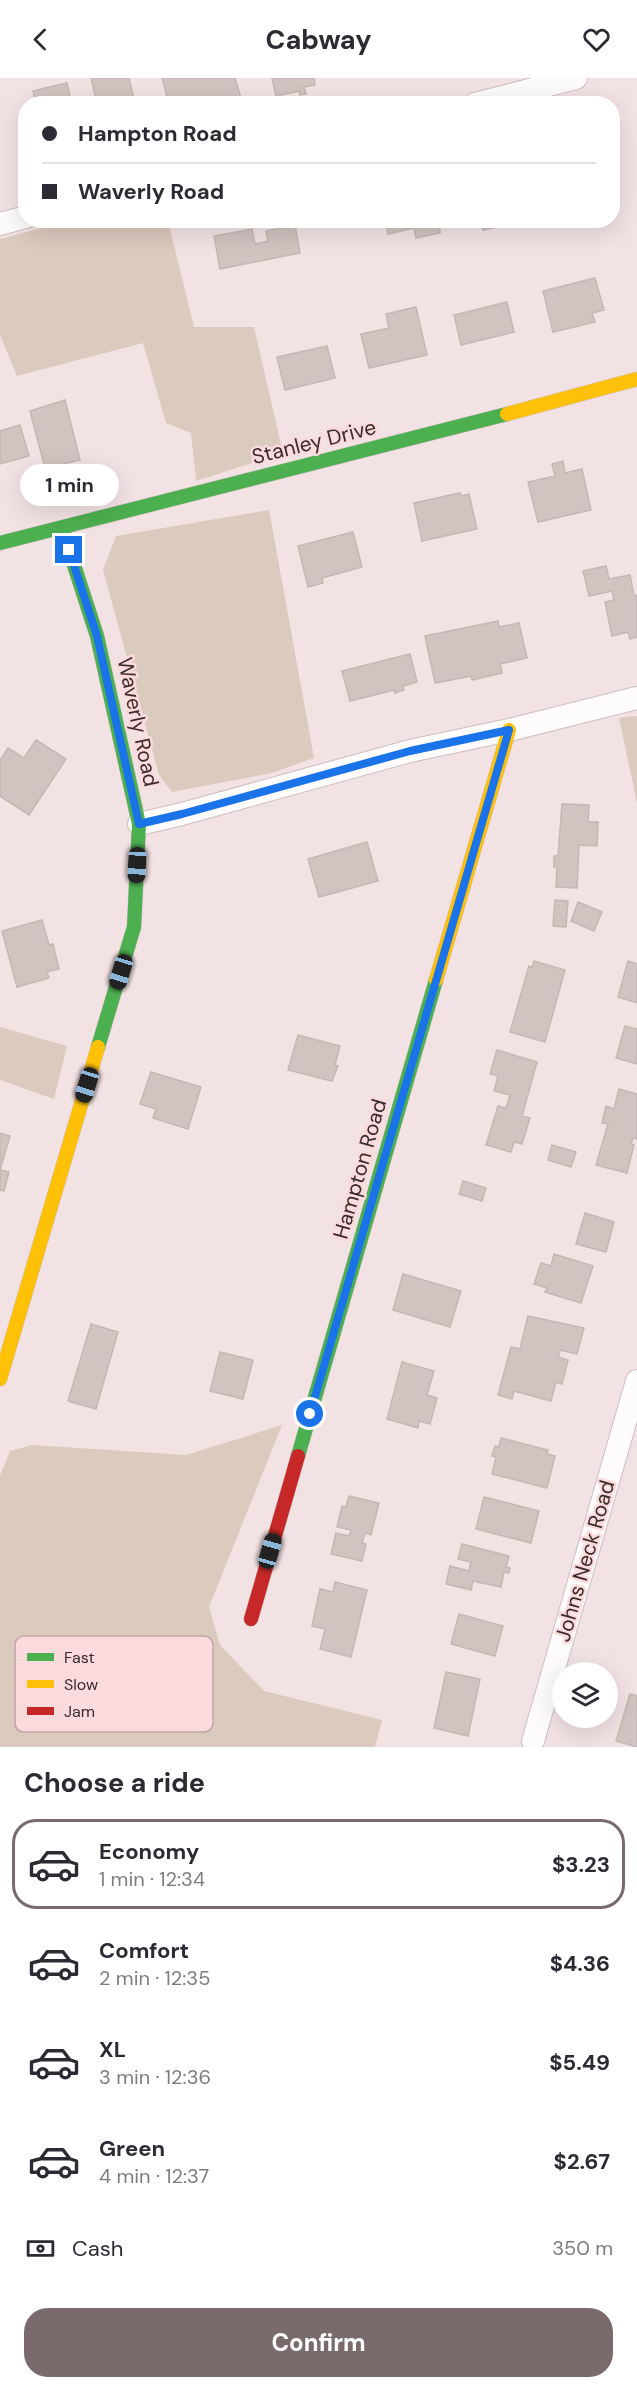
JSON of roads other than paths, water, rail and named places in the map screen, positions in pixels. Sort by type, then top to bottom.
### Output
[{"type":"street","points":[[506,96],[576,78]]},
{"type":"street","points":[[0,224],[18,219]]},
{"type":"street","name":"Stanley Drive","points":[[0,543],[637,379]]},
{"type":"street","name":"Waverly Road","points":[[0,1379],[134,927],[139,824],[97,636],[62,528]]},
{"type":"street","points":[[139,824],[410,751],[509,730],[637,698]]},
{"type":"street","name":"Hampton Road","points":[[250,1619],[509,730]]},
{"type":"street","name":"Johns Neck Road","points":[[533,1741],[637,1381]]}]
